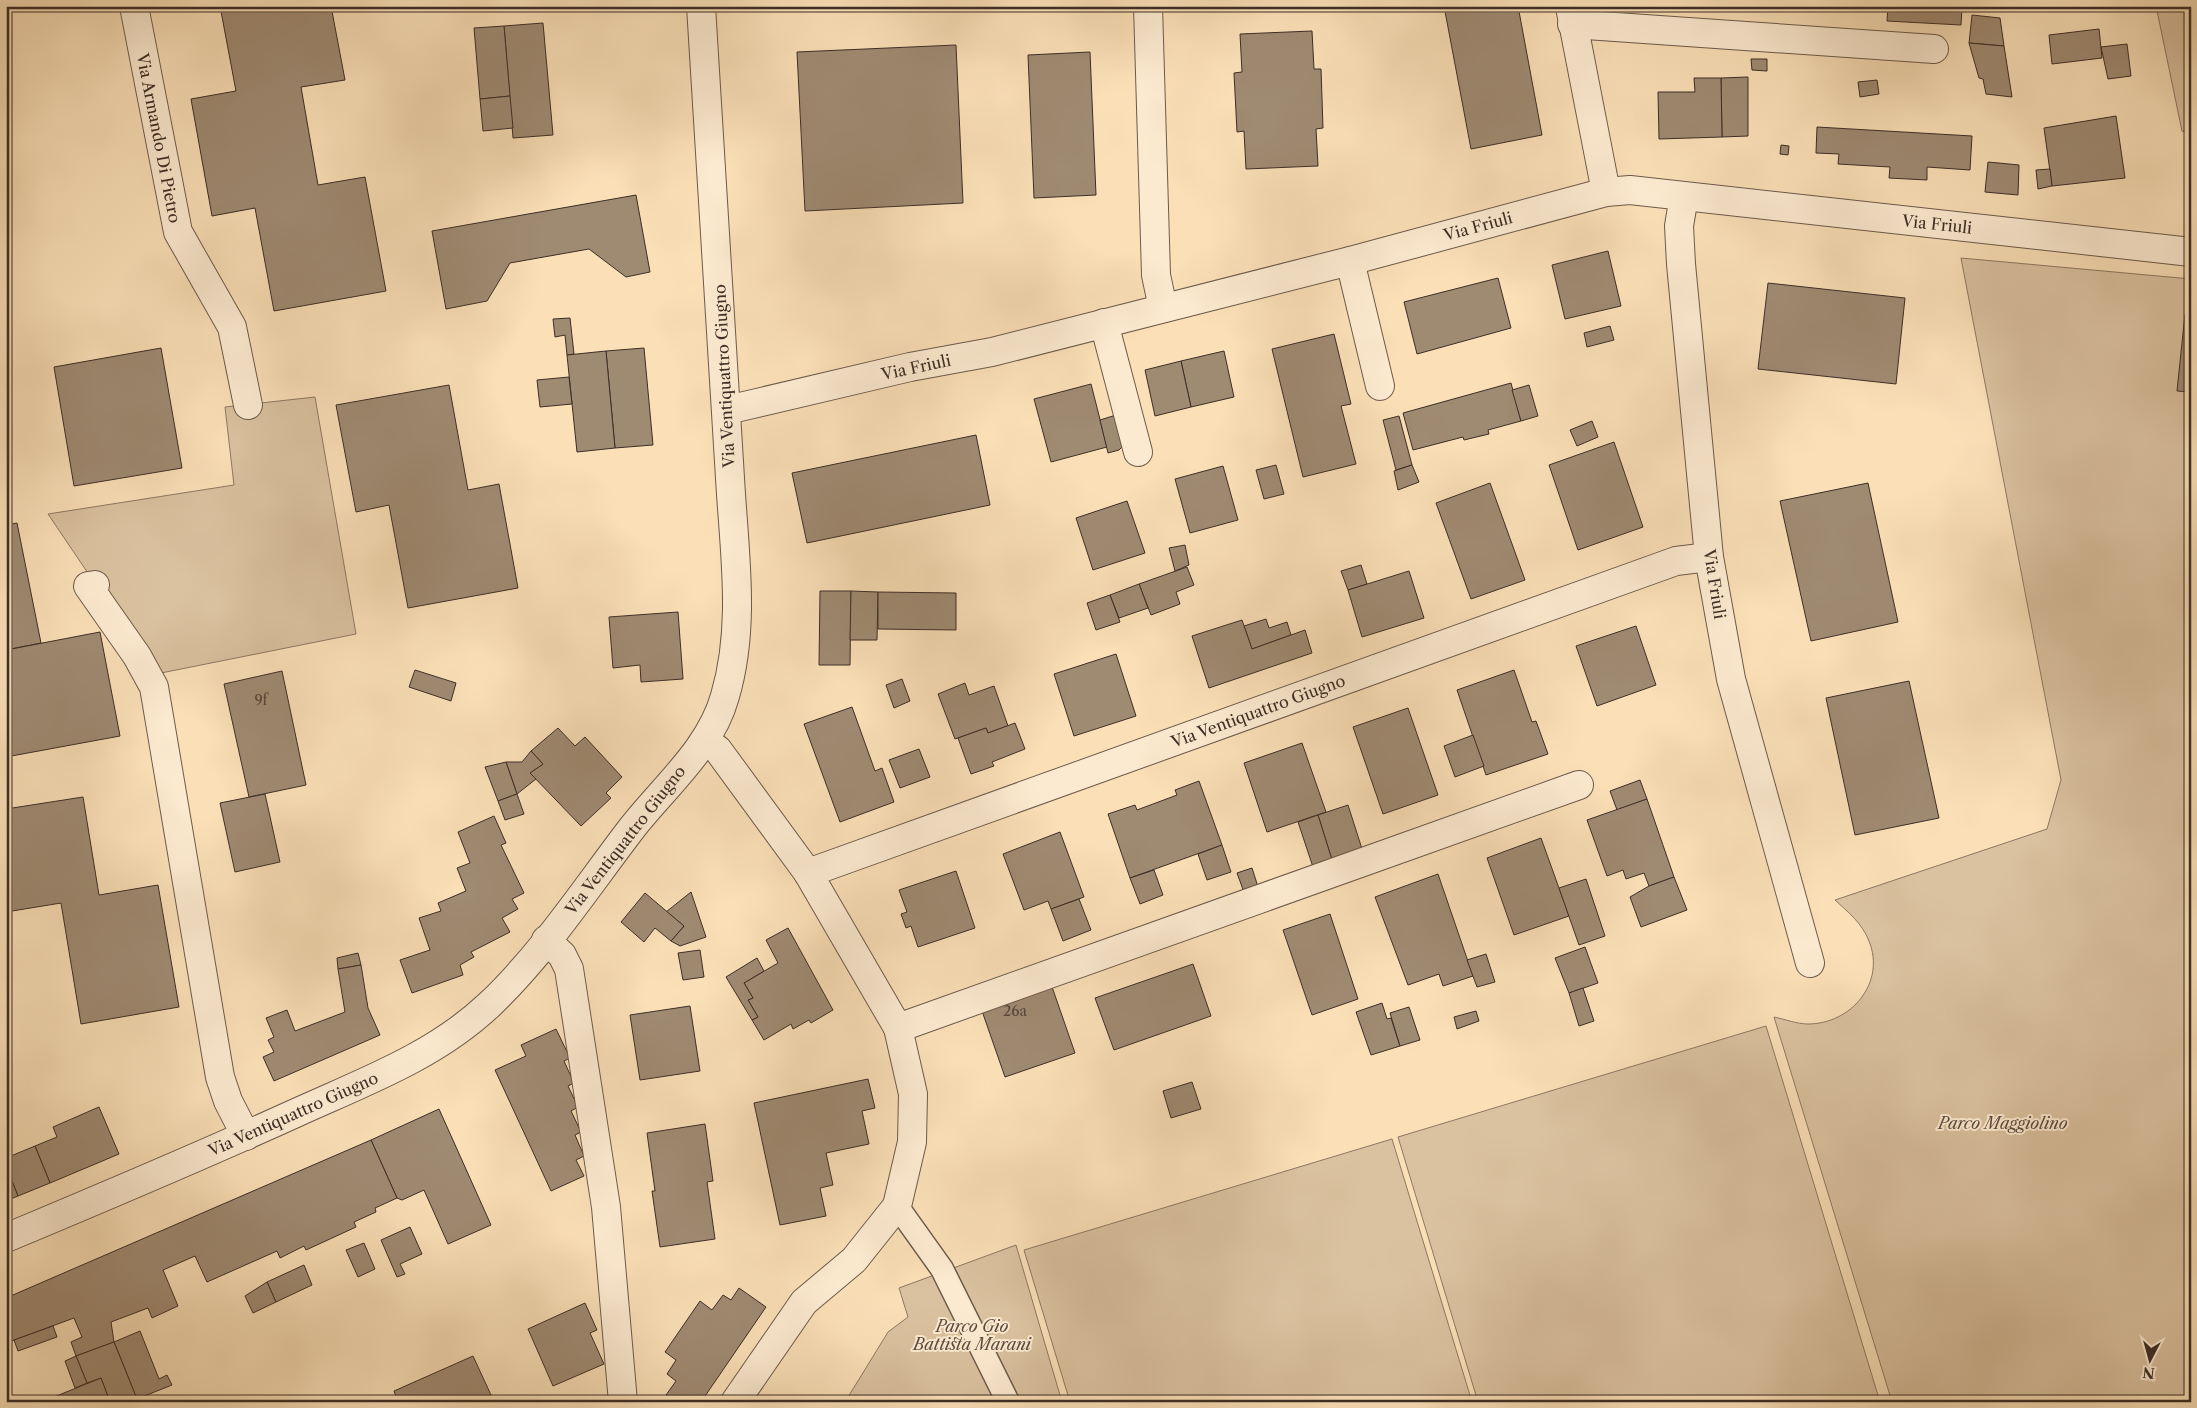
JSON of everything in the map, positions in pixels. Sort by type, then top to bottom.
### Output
[{"type":"street","name":"Via Armando Di Pietro","points":[[134,6],[178,232],[232,327],[248,405]]},
{"type":"street","name":"Via Ventiquattro Giugno","points":[[6,1238],[246,1136],[405,1064],[452,1035],[489,1006],[546,940],[648,807],[705,740],[725,699],[735,649],[738,573],[730,479],[701,6]]},
{"type":"street","points":[[1148,6],[1156,275],[1163,308]]},
{"type":"street","points":[[1606,192],[1571,15],[1934,49]]},
{"type":"street","name":"Via Friuli","points":[[727,410],[910,367],[992,352],[1350,261],[1606,192],[1630,190],[2191,252]]},
{"type":"street","name":"Via Friuli","points":[[1684,196],[1678,226],[1709,557],[1731,680],[1810,962]]},
{"type":"street","points":[[1350,261],[1380,386]]},
{"type":"street","points":[[1104,323],[1138,452]]},
{"type":"street","name":"Via Ventiquattro Giugno","points":[[808,873],[1676,561],[1709,557]]},
{"type":"street","points":[[95,585],[88,586],[137,656],[154,686],[220,1077],[228,1101],[246,1136]]},
{"type":"street","points":[[705,740],[718,750],[808,873],[898,1028],[913,1094],[912,1142],[897,1206],[854,1260],[804,1302],[735,1402]]},
{"type":"street","points":[[898,1028],[1579,785]]},
{"type":"street","points":[[546,940],[562,955],[569,969],[606,1207],[622,1402]]},
{"type":"lane","points":[[897,1206],[942,1269],[1008,1402]]},
{"type":"green space","points":[[2156,6],[2191,6],[2191,134],[2182,131]]},
{"type":"green space","name":"Parco Maggiolino","points":[[1961,258],[2191,279],[2191,1402],[1892,1402],[1774,1017],[1804,1024],[1824,1022],[1838,1017],[1851,1009],[1869,986],[1873,972],[1873,957],[1869,941],[1859,923],[1835,900],[2047,829],[2061,780]]},
{"type":"green space","points":[[315,397],[356,634],[156,674],[48,514],[234,485],[225,407]]},
{"type":"green space","points":[[1766,1026],[1880,1402],[1478,1402],[1398,1137]]},
{"type":"green space","points":[[1392,1139],[1472,1402],[1070,1402],[1024,1250]]},
{"type":"green space","name":"Parco Gio Battista Marani","points":[[1016,1245],[1062,1402],[845,1402],[888,1332],[908,1317],[899,1288]]},
{"type":"building","points":[[220,6],[331,6],[345,80],[301,87],[318,185],[365,177],[386,291],[274,311],[255,208],[212,216],[191,99],[236,91]]},
{"type":"building","points":[[1444,6],[1518,6],[1542,135],[1471,149]]},
{"type":"building","points":[[1888,6],[1962,7],[1961,25],[1887,21]]},
{"type":"building","points":[[1972,15],[2000,18],[2004,46],[1969,43]]},
{"type":"building","points":[[543,23],[553,135],[513,138],[504,26]]},
{"type":"building","points":[[504,26],[510,96],[480,99],[474,28]]},
{"type":"building","points":[[2099,29],[2102,58],[2052,64],[2049,35]]},
{"type":"building","points":[[1312,31],[1314,69],[1321,69],[1323,128],[1316,129],[1318,166],[1246,169],[1244,131],[1237,132],[1234,73],[1242,72],[1240,34]]},
{"type":"building","points":[[1969,43],[2004,46],[2012,97],[1986,94],[1983,79],[1979,78]]},
{"type":"building","points":[[2127,44],[2131,76],[2108,79],[2101,47]]},
{"type":"building","points":[[956,45],[963,203],[805,211],[797,52]]},
{"type":"building","points":[[1090,52],[1096,195],[1034,198],[1028,55]]},
{"type":"building","points":[[1751,59],[1767,59],[1767,71],[1752,70]]},
{"type":"building","points":[[1748,77],[1748,136],[1722,137],[1721,78]]},
{"type":"building","points":[[1694,78],[1721,78],[1722,137],[1659,139],[1658,92],[1695,92]]},
{"type":"building","points":[[1877,80],[1879,94],[1860,97],[1858,82]]},
{"type":"building","points":[[510,96],[513,128],[483,131],[480,99]]},
{"type":"building","points":[[2116,116],[2125,178],[2052,186],[2044,128]]},
{"type":"building","points":[[1817,127],[1972,136],[1970,170],[1927,167],[1927,180],[1889,178],[1890,167],[1838,164],[1839,154],[1816,153]]},
{"type":"building","points":[[1781,145],[1789,146],[1788,155],[1780,154]]},
{"type":"building","points":[[1988,162],[2019,165],[2018,195],[1985,192]]},
{"type":"building","points":[[2050,169],[2052,186],[2038,189],[2036,170]]},
{"type":"building","points":[[636,195],[650,272],[626,277],[589,249],[510,263],[487,301],[446,309],[432,231]]},
{"type":"building","points":[[1608,251],[1621,306],[1565,319],[1552,265]]},
{"type":"building","points":[[1498,278],[1511,328],[1417,354],[1404,302]]},
{"type":"building","points":[[1768,283],[1905,298],[1896,384],[1758,369]]},
{"type":"building","points":[[2185,314],[2191,315],[2191,392],[2177,391]]},
{"type":"building","points":[[570,318],[574,354],[567,355],[565,335],[555,337],[553,319]]},
{"type":"building","points":[[1610,326],[1614,340],[1587,347],[1584,333]]},
{"type":"building","points":[[1334,334],[1351,404],[1341,406],[1356,464],[1303,477],[1272,349]]},
{"type":"building","points":[[161,348],[182,468],[74,486],[54,367]]},
{"type":"building","points":[[644,348],[653,445],[615,448],[606,351]]},
{"type":"building","points":[[606,351],[615,448],[577,452],[567,355]]},
{"type":"building","points":[[1224,351],[1234,397],[1191,407],[1181,361]]},
{"type":"building","points":[[1181,361],[1191,407],[1155,416],[1145,370]]},
{"type":"building","points":[[569,377],[572,404],[540,407],[537,380]]},
{"type":"building","points":[[1511,383],[1521,421],[1488,430],[1489,434],[1464,440],[1463,437],[1413,450],[1403,413]]},
{"type":"building","points":[[1091,384],[1107,447],[1051,462],[1034,399]]},
{"type":"building","points":[[449,385],[468,490],[499,484],[518,588],[408,608],[389,505],[356,512],[336,405]]},
{"type":"building","points":[[1529,385],[1538,416],[1521,421],[1512,390]]},
{"type":"building","points":[[1116,415],[1122,447],[1119,450],[1108,453],[1100,420]]},
{"type":"building","points":[[1399,416],[1412,465],[1396,470],[1383,420]]},
{"type":"building","points":[[1592,421],[1598,437],[1577,446],[1570,430]]},
{"type":"building","points":[[976,435],[990,505],[807,543],[792,473]]},
{"type":"building","points":[[1614,442],[1643,527],[1578,550],[1549,465]]},
{"type":"building","points":[[1276,465],[1284,494],[1264,499],[1256,470]]},
{"type":"building","points":[[1412,465],[1419,482],[1398,490],[1394,471]]},
{"type":"building","points":[[1223,466],[1238,520],[1190,533],[1175,479]]},
{"type":"building","points":[[1490,483],[1525,580],[1471,599],[1436,503]]},
{"type":"building","points":[[1868,483],[1898,622],[1811,641],[1780,501]]},
{"type":"building","points":[[1127,501],[1145,553],[1093,570],[1076,518]]},
{"type":"building","points":[[17,523],[41,643],[6,650],[6,525]]},
{"type":"building","points":[[1185,545],[1189,565],[1175,571],[1169,548]]},
{"type":"building","points":[[1361,565],[1367,584],[1348,590],[1341,571]]},
{"type":"building","points":[[1187,567],[1194,585],[1176,592],[1180,604],[1151,615],[1139,584]]},
{"type":"building","points":[[1409,571],[1424,618],[1362,637],[1348,590]]},
{"type":"building","points":[[1139,584],[1148,608],[1119,618],[1110,595]]},
{"type":"building","points":[[820,591],[851,591],[850,665],[819,665]]},
{"type":"building","points":[[851,591],[878,592],[877,640],[850,640]]},
{"type":"building","points":[[878,592],[956,593],[956,630],[878,629]]},
{"type":"building","points":[[1110,595],[1120,622],[1096,630],[1087,603]]},
{"type":"building","points":[[678,612],[683,679],[641,682],[640,665],[613,668],[609,617]]},
{"type":"building","points":[[1266,619],[1269,628],[1287,622],[1291,635],[1252,649],[1244,626]]},
{"type":"building","points":[[1242,620],[1252,649],[1305,630],[1312,653],[1209,688],[1192,636]]},
{"type":"building","points":[[1636,626],[1656,685],[1597,706],[1576,646]]},
{"type":"building","points":[[100,632],[120,736],[6,757],[6,650]]},
{"type":"building","points":[[1116,654],[1136,716],[1074,736],[1054,674]]},
{"type":"building","points":[[415,670],[456,683],[451,701],[409,687]]},
{"type":"building","points":[[1514,670],[1532,722],[1536,721],[1548,754],[1486,775],[1457,690]]},
{"type":"building","points":[[282,671],[306,785],[249,797],[224,684]]},
{"type":"building","points":[[902,679],[910,701],[894,708],[886,685]]},
{"type":"building","points":[[1909,681],[1939,818],[1855,835],[1826,698]]},
{"type":"building","points":[[965,683],[969,695],[994,686],[1008,726],[988,733],[986,728],[955,739],[938,694]]},
{"type":"building","points":[[852,707],[875,771],[882,768],[894,802],[840,822],[804,724]]},
{"type":"building","points":[[1408,708],[1438,795],[1383,814],[1353,727]]},
{"type":"building","points":[[1015,723],[1025,749],[992,762],[994,766],[971,774],[958,738],[986,728],[988,733]]},
{"type":"building","points":[[558,728],[575,746],[585,737],[622,777],[606,793],[611,798],[581,826],[530,773],[543,764],[531,751]]},
{"type":"building","points":[[1473,735],[1484,766],[1455,777],[1444,746]]},
{"type":"building","points":[[1302,743],[1326,812],[1267,832],[1244,763]]},
{"type":"building","points":[[919,749],[930,777],[900,788],[889,760]]},
{"type":"building","points":[[531,751],[543,764],[530,773],[536,779],[517,794],[506,762],[522,762]]},
{"type":"building","points":[[506,762],[517,794],[498,801],[485,767]]},
{"type":"building","points":[[1640,780],[1647,799],[1617,810],[1610,791]]},
{"type":"building","points":[[1199,781],[1222,845],[1130,878],[1108,814],[1135,805],[1137,810],[1177,795],[1175,790]]},
{"type":"building","points":[[265,794],[280,862],[235,872],[220,803]]},
{"type":"building","points":[[517,794],[524,814],[505,820],[498,801]]},
{"type":"building","points":[[83,797],[99,895],[158,885],[179,1007],[81,1024],[61,903],[6,912],[6,809]]},
{"type":"building","points":[[1647,799],[1674,877],[1649,886],[1644,873],[1626,879],[1623,870],[1607,876],[1587,820]]},
{"type":"building","points":[[1348,805],[1363,852],[1333,863],[1318,815]]},
{"type":"building","points":[[1318,815],[1333,863],[1314,870],[1298,822]]},
{"type":"building","points":[[494,816],[506,843],[501,845],[524,893],[512,899],[518,909],[502,918],[510,932],[471,952],[474,957],[460,965],[463,975],[412,993],[400,960],[430,950],[419,918],[441,911],[438,903],[466,891],[457,868],[470,863],[458,832]]},
{"type":"building","points":[[1060,832],[1084,897],[1051,909],[1048,901],[1024,910],[1003,854]]},
{"type":"building","points":[[1541,838],[1569,916],[1514,935],[1487,858]]},
{"type":"building","points":[[1222,845],[1231,872],[1207,880],[1198,854]]},
{"type":"building","points":[[1252,868],[1259,890],[1245,895],[1237,873]]},
{"type":"building","points":[[1154,870],[1163,895],[1140,904],[1130,878]]},
{"type":"building","points":[[956,871],[975,928],[918,947],[911,926],[906,928],[901,914],[907,912],[899,890]]},
{"type":"building","points":[[1438,874],[1473,976],[1443,986],[1439,974],[1408,985],[1375,897]]},
{"type":"building","points":[[1674,877],[1687,910],[1641,927],[1630,897],[1649,886]]},
{"type":"building","points":[[1586,879],[1605,936],[1579,945],[1559,888]]},
{"type":"building","points":[[691,892],[706,937],[680,946],[671,941],[684,926],[666,912]]},
{"type":"building","points":[[645,893],[684,926],[671,941],[655,928],[644,942],[621,922]]},
{"type":"building","points":[[1079,899],[1091,930],[1063,941],[1051,909]]},
{"type":"building","points":[[1330,914],[1358,999],[1312,1015],[1283,930]]},
{"type":"building","points":[[788,928],[833,1010],[811,1023],[809,1020],[793,1029],[791,1024],[764,1040],[752,1020],[758,1017],[748,1000],[753,998],[744,983],[778,963],[766,940]]},
{"type":"building","points":[[1585,947],[1598,983],[1569,993],[1555,958]]},
{"type":"building","points":[[700,950],[704,977],[683,980],[678,953]]},
{"type":"building","points":[[358,953],[361,965],[338,969],[337,958]]},
{"type":"building","points":[[1486,954],[1495,982],[1477,987],[1467,960]]},
{"type":"building","points":[[757,958],[764,971],[744,983],[753,998],[748,1000],[758,1017],[752,1020],[726,977]]},
{"type":"building","points":[[1193,964],[1211,1016],[1114,1050],[1095,998]]},
{"type":"building","points":[[361,965],[368,1008],[380,1035],[274,1081],[263,1057],[274,1052],[268,1040],[274,1037],[266,1018],[287,1010],[295,1031],[345,1012],[338,969]]},
{"type":"building","points":[[1051,984],[1075,1053],[1005,1077],[981,1008]]},
{"type":"building","points":[[1583,988],[1594,1021],[1579,1026],[1569,993]]},
{"type":"building","points":[[1382,1003],[1387,1019],[1391,1018],[1400,1046],[1371,1055],[1356,1012]]},
{"type":"building","points":[[690,1006],[700,1071],[640,1080],[630,1015]]},
{"type":"building","points":[[1409,1007],[1420,1040],[1400,1046],[1390,1013]]},
{"type":"building","points":[[1476,1011],[1479,1021],[1457,1029],[1454,1017]]},
{"type":"building","points":[[556,1029],[570,1058],[564,1061],[574,1083],[568,1086],[578,1107],[571,1111],[581,1132],[575,1135],[584,1156],[576,1160],[584,1176],[551,1191],[495,1070],[526,1056],[521,1045]]},
{"type":"building","points":[[868,1079],[875,1108],[862,1111],[869,1144],[826,1153],[833,1185],[820,1188],[826,1216],[780,1225],[754,1103]]},
{"type":"building","points":[[1192,1082],[1201,1109],[1171,1118],[1163,1091]]},
{"type":"building","points":[[99,1107],[119,1154],[50,1183],[35,1146],[57,1137],[53,1127]]},
{"type":"building","points":[[439,1109],[491,1225],[448,1244],[424,1190],[402,1200],[397,1198],[371,1140]]},
{"type":"building","points":[[705,1124],[713,1181],[707,1182],[715,1239],[660,1247],[652,1191],[655,1191],[647,1133]]},
{"type":"building","points":[[371,1140],[397,1198],[375,1208],[376,1212],[354,1222],[356,1227],[306,1250],[304,1246],[280,1258],[277,1251],[207,1282],[195,1256],[163,1270],[178,1306],[152,1318],[148,1308],[111,1322],[114,1342],[76,1356],[71,1342],[82,1337],[74,1318],[6,1343],[6,1298]]},
{"type":"building","points":[[35,1146],[50,1183],[18,1196],[6,1166],[6,1158]]},
{"type":"building","points":[[6,1166],[18,1196],[6,1201]]},
{"type":"building","points":[[410,1227],[422,1254],[400,1264],[405,1274],[397,1277],[381,1240]]},
{"type":"building","points":[[364,1243],[375,1269],[358,1277],[346,1250]]},
{"type":"building","points":[[304,1265],[312,1285],[276,1302],[267,1282]]},
{"type":"building","points":[[267,1282],[276,1302],[253,1313],[245,1296]]},
{"type":"building","points":[[739,1288],[766,1307],[701,1402],[676,1402],[666,1395],[676,1381],[667,1374],[676,1360],[665,1352],[700,1301],[712,1310],[723,1295],[731,1300]]},
{"type":"building","points":[[585,1303],[597,1330],[590,1333],[604,1364],[553,1386],[528,1329]]},
{"type":"building","points":[[53,1326],[57,1337],[18,1351],[14,1340]]},
{"type":"building","points":[[140,1331],[159,1379],[167,1375],[172,1385],[137,1399],[114,1342]]},
{"type":"building","points":[[114,1342],[138,1402],[110,1402],[101,1378],[87,1383],[76,1356]]},
{"type":"building","points":[[76,1356],[87,1383],[75,1388],[65,1361]]},
{"type":"building","points":[[473,1356],[491,1395],[477,1402],[398,1402],[394,1391]]},
{"type":"building","points":[[101,1378],[110,1402],[50,1402],[49,1399]]}]
